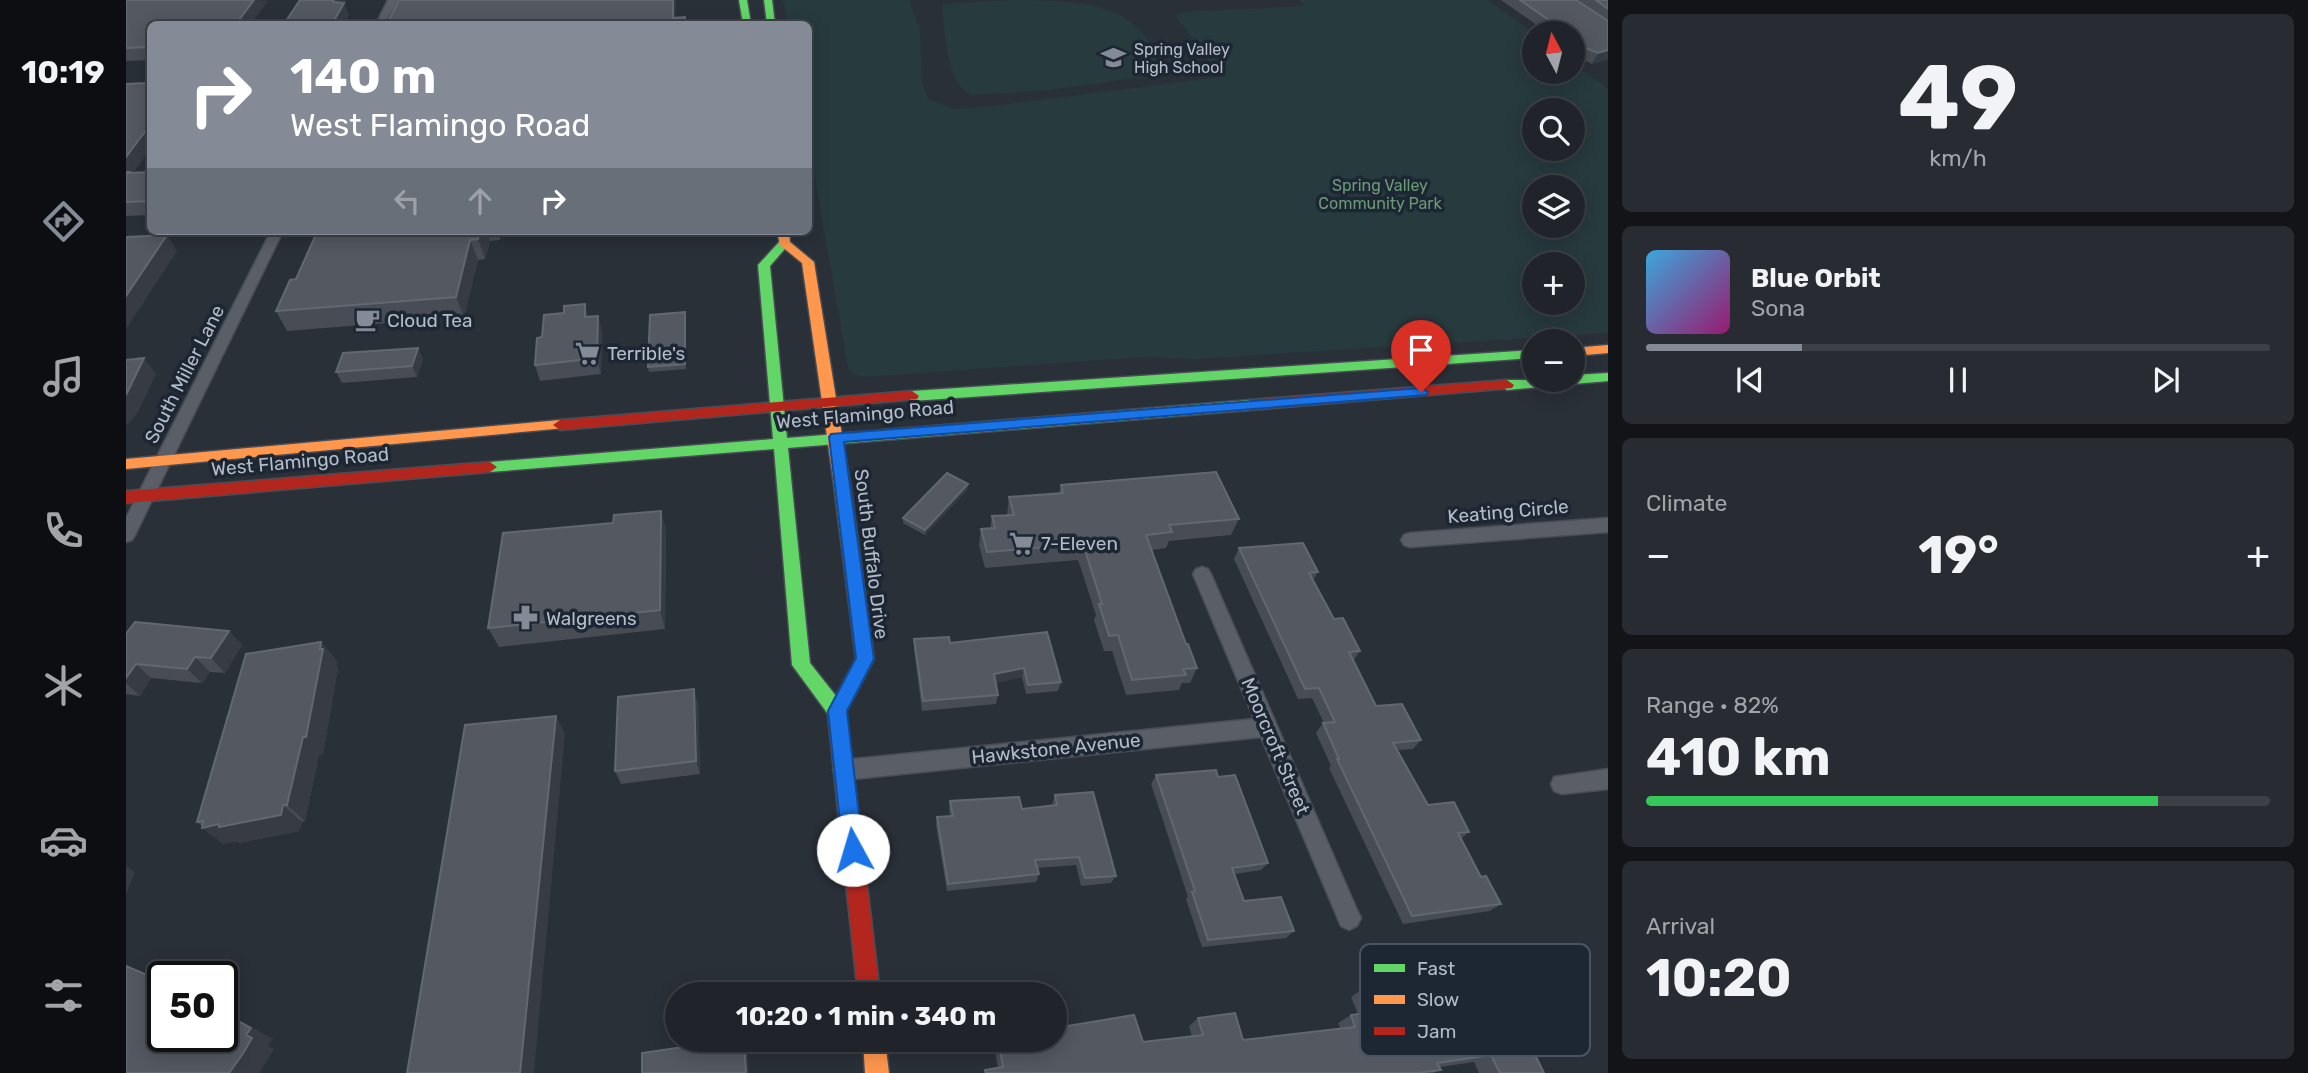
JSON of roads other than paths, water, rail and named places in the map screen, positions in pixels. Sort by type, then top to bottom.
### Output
[{"type":"main road","points":[[743,0],[746,21]]},
{"type":"main road","points":[[768,0],[771,21]]},
{"type":"main road","name":"South Buffalo Drive","points":[[783,237],[808,262],[831,401],[865,659],[837,711],[801,665],[764,265],[783,237]]},
{"type":"main road","points":[[1585,351],[1608,349]]},
{"type":"main road","name":"West Flamingo Road","points":[[126,464],[779,405],[1522,355]]},
{"type":"main road","name":"West Flamingo Road","points":[[126,497],[836,437],[1608,377]]},
{"type":"main road","points":[[837,711],[868,982]]},
{"type":"main road","points":[[875,1052],[877,1073]]},
{"type":"street","points":[[382,21],[393,0]]},
{"type":"street","name":"South Miller Lane","points":[[126,535],[276,235]]},
{"type":"street","name":"Keating Circle","points":[[1410,540],[1608,525]]},
{"type":"street","name":"Moorcroft Street","points":[[1202,574],[1349,918]]},
{"type":"street","name":"Hawkstone Avenue","points":[[844,770],[1268,727]]},
{"type":"street","points":[[1562,783],[1608,779]]},
{"type":"place","name":"Spring Valley High School","points":[[1114,58]]},
{"type":"place","name":"Cloud Tea","points":[[367,320]]},
{"type":"place","name":"Terrible's","points":[[587,353]]},
{"type":"place","name":"7-Eleven","points":[[1021,543]]},
{"type":"place","name":"Walgreens","points":[[526,618]]},
{"type":"park label","name":"Spring Valley Community Park","points":[[1380,194]]}]
